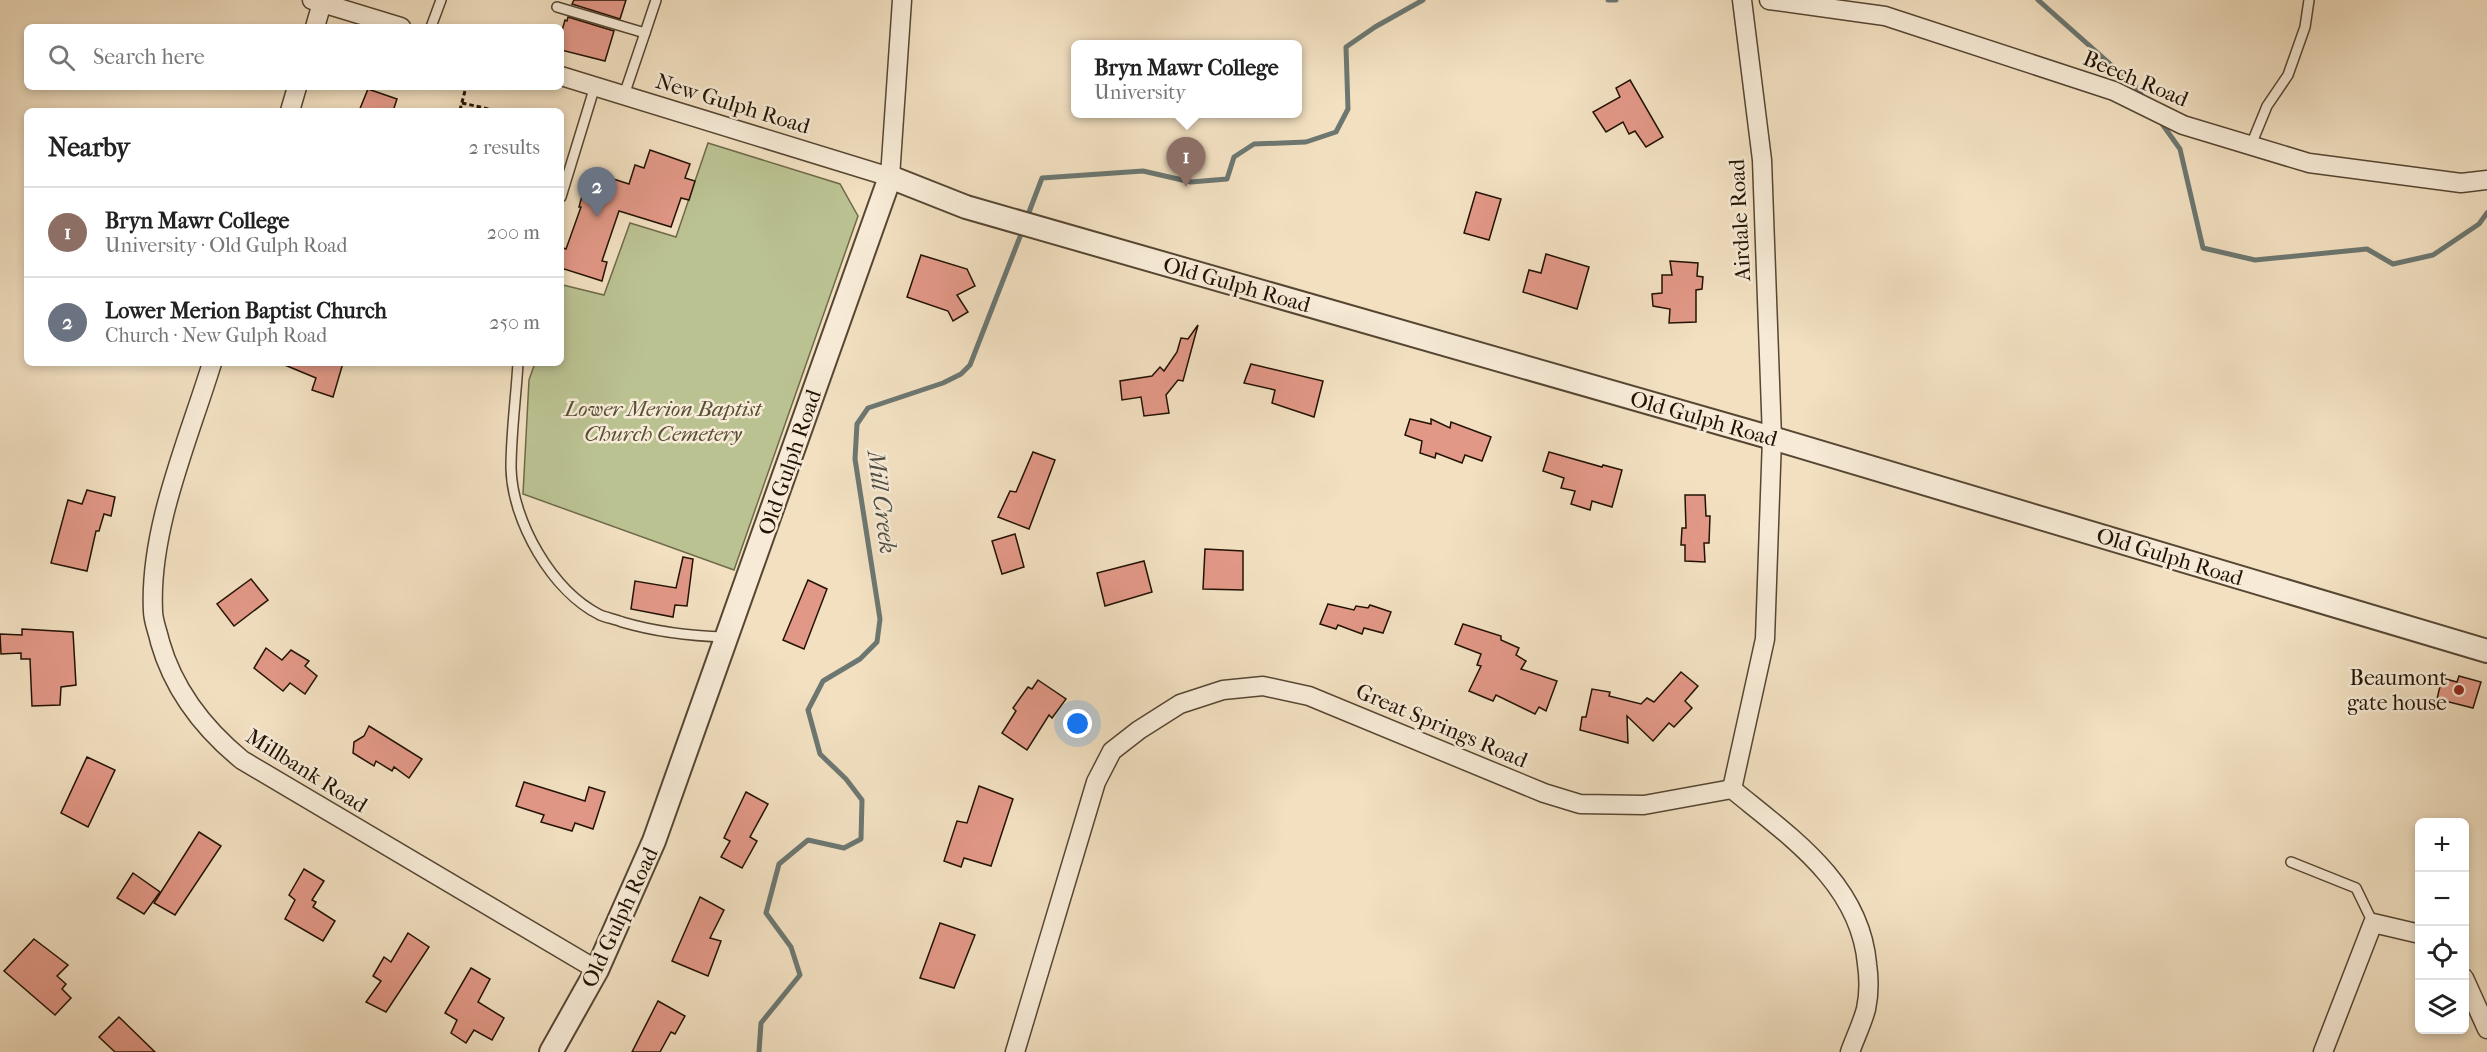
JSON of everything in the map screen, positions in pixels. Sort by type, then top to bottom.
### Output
[{"type":"street","points":[[890,177],[902,0]]},
{"type":"street","name":"Airdale Road","points":[[1742,0],[1762,159],[1772,438]]},
{"type":"street","name":"Beech Road","points":[[1769,0],[1885,16],[2114,91],[2183,125],[2309,163],[2461,183],[2487,180]]},
{"type":"street","points":[[315,24],[317,2],[391,24]]},
{"type":"street","name":"New Gulph Road","points":[[564,77],[890,177]]},
{"type":"street","points":[[291,108],[296,90]]},
{"type":"street","name":"Old Gulph Road","points":[[551,1052],[597,970],[654,841],[890,177],[966,207],[1772,438],[2487,651]]},
{"type":"street","name":"Millbank Road","points":[[211,366],[170,495],[153,577],[153,614],[168,668],[181,693],[197,717],[218,741],[242,760],[597,970]]},
{"type":"street","points":[[1772,438],[1765,639],[1732,789],[1807,851],[1846,897],[1865,942],[1869,979],[1866,1009],[1850,1052]]},
{"type":"street","name":"Great Springs Road","points":[[1015,1052],[1096,782],[1112,752],[1139,730],[1180,704],[1223,690],[1263,686],[1309,696],[1544,793],[1580,804],[1644,806],[1732,789]]},
{"type":"street","points":[[2323,1052],[2373,923],[2415,933]]},
{"type":"street","points":[[2465,980],[2487,1029]]},
{"type":"lane","points":[[432,24],[441,0]]},
{"type":"lane","points":[[624,95],[656,0]]},
{"type":"lane","points":[[2251,145],[2267,106],[2288,75],[2305,27],[2309,0]]},
{"type":"lane","points":[[557,7],[645,33]]},
{"type":"lane","points":[[564,187],[595,86]]},
{"type":"lane","points":[[518,366],[511,470],[519,515],[540,555],[571,594],[600,615],[644,628],[687,636],[728,638]]},
{"type":"lane","points":[[2291,862],[2356,888],[2373,923]]},
{"type":"path","points":[[461,108],[465,90]]},
{"type":"path","points":[[462,103],[484,108]]},
{"type":"green space","name":"Lower Merion Baptist Church Cemetery","points":[[708,143],[840,184],[858,216],[734,570],[523,494],[529,380],[534,366],[564,366],[564,285],[604,295],[630,223],[676,237]]},
{"type":"building","points":[[574,0],[626,0],[620,19],[572,4]]},
{"type":"building","points":[[568,17],[614,31],[605,61],[564,51],[564,24],[565,20],[567,21]]},
{"type":"building","points":[[1630,80],[1663,137],[1646,147],[1635,131],[1629,134],[1623,122],[1606,132],[1593,112],[1620,97],[1616,88]]},
{"type":"building","points":[[368,90],[397,99],[394,108],[360,108]]},
{"type":"building","points":[[650,150],[690,164],[685,178],[695,181],[689,200],[681,198],[671,227],[619,211],[602,261],[607,262],[602,281],[564,269],[564,248],[566,249],[581,207],[579,207],[585,185],[597,189],[601,175],[629,184],[635,165],[644,168]]},
{"type":"building","points":[[1476,192],[1501,199],[1489,240],[1464,233]]},
{"type":"building","points":[[1546,254],[1589,267],[1577,309],[1523,292],[1529,270],[1541,273]]},
{"type":"building","points":[[921,255],[967,269],[975,286],[957,295],[968,312],[953,321],[948,311],[907,297]]},
{"type":"building","points":[[1670,261],[1698,263],[1697,276],[1703,277],[1702,289],[1696,290],[1696,322],[1669,323],[1670,309],[1653,306],[1652,294],[1662,293],[1662,275],[1672,275]]},
{"type":"building","points":[[1198,325],[1183,381],[1178,380],[1166,395],[1169,413],[1144,416],[1141,397],[1122,400],[1120,381],[1152,376],[1160,367],[1164,371],[1177,352],[1181,338],[1188,339]]},
{"type":"building","points":[[1251,364],[1323,381],[1314,417],[1272,403],[1275,390],[1244,383]]},
{"type":"building","points":[[287,366],[342,366],[333,397],[312,390],[316,378]]},
{"type":"building","points":[[1410,419],[1431,424],[1431,419],[1450,428],[1451,422],[1491,437],[1482,461],[1465,455],[1462,463],[1436,453],[1435,458],[1420,453],[1422,441],[1405,435]]},
{"type":"building","points":[[1033,452],[1055,460],[1029,529],[998,517],[1010,491],[1016,492]]},
{"type":"building","points":[[1549,452],[1602,467],[1603,465],[1622,470],[1612,507],[1592,501],[1590,510],[1571,504],[1575,491],[1561,488],[1564,478],[1543,471]]},
{"type":"building","points":[[87,490],[115,497],[111,516],[104,514],[99,531],[96,531],[87,571],[51,563],[68,500],[82,504]]},
{"type":"building","points":[[1685,495],[1705,495],[1706,516],[1710,516],[1709,543],[1704,543],[1705,562],[1685,561],[1685,545],[1681,545],[1682,528],[1686,528]]},
{"type":"building","points":[[1015,534],[1024,567],[1002,574],[992,541]]},
{"type":"building","points":[[1205,549],[1243,551],[1243,590],[1203,589]]},
{"type":"building","points":[[683,557],[693,559],[687,606],[675,605],[673,617],[631,609],[635,581],[676,588]]},
{"type":"building","points":[[1144,561],[1152,592],[1105,606],[1097,573]]},
{"type":"building","points":[[251,579],[268,600],[234,626],[217,604]]},
{"type":"building","points":[[808,580],[827,589],[804,649],[783,640]]},
{"type":"building","points":[[1328,604],[1354,610],[1356,606],[1368,608],[1370,605],[1391,612],[1383,633],[1364,628],[1362,634],[1338,625],[1336,629],[1320,624]]},
{"type":"building","points":[[1463,624],[1501,636],[1501,640],[1519,648],[1516,655],[1526,661],[1521,669],[1557,681],[1546,711],[1539,707],[1535,714],[1496,695],[1493,701],[1469,691],[1481,666],[1477,665],[1481,654],[1455,644]]},
{"type":"building","points":[[22,629],[73,632],[76,685],[61,687],[60,705],[32,706],[30,659],[21,659],[21,653],[1,654],[0,634],[22,635]]},
{"type":"building","points":[[266,648],[282,660],[291,650],[309,661],[305,666],[317,676],[305,694],[290,683],[283,691],[254,668]]},
{"type":"building","points":[[1681,672],[1698,686],[1685,701],[1692,708],[1674,727],[1669,723],[1653,741],[1627,716],[1628,743],[1580,730],[1582,717],[1586,717],[1592,689],[1610,692],[1609,696],[1641,704],[1647,698],[1654,702]]},
{"type":"building","name":"Beaumont gate house","points":[[2459,676],[2481,682],[2473,708],[2437,699],[2442,678],[2457,682]]},
{"type":"building","points":[[1038,680],[1066,699],[1052,718],[1049,715],[1027,750],[1002,733],[1016,711],[1013,708],[1028,687],[1032,689]]},
{"type":"building","points":[[369,726],[422,759],[409,778],[394,767],[392,771],[376,761],[374,766],[353,753],[354,742],[364,736]]},
{"type":"building","points":[[87,757],[115,770],[88,827],[61,813]]},
{"type":"building","points":[[524,782],[585,801],[589,787],[605,792],[593,829],[575,823],[572,831],[541,822],[544,815],[516,806]]},
{"type":"building","points":[[979,786],[1013,799],[991,866],[964,858],[961,867],[944,861],[957,821],[967,823]]},
{"type":"building","points":[[746,792],[768,804],[750,837],[757,841],[742,868],[721,857],[730,841],[724,838]]},
{"type":"building","points":[[199,832],[221,846],[175,915],[154,903]]},
{"type":"building","points":[[304,869],[324,881],[312,900],[316,902],[313,907],[335,921],[323,941],[285,919],[295,900],[289,895]]},
{"type":"building","points":[[133,873],[160,892],[144,914],[117,898]]},
{"type":"building","points":[[700,897],[724,910],[710,938],[721,941],[708,976],[672,961]]},
{"type":"building","points":[[940,923],[975,935],[954,988],[920,978]]},
{"type":"building","points":[[408,933],[429,947],[386,1012],[366,1002],[381,981],[373,976],[384,957],[391,962]]},
{"type":"building","points":[[34,939],[68,965],[57,976],[66,984],[62,989],[71,998],[55,1015],[4,971]]},
{"type":"building","points":[[471,968],[490,979],[478,1002],[504,1018],[492,1040],[474,1030],[466,1043],[451,1033],[457,1020],[445,1013]]},
{"type":"building","points":[[658,1001],[685,1016],[675,1034],[671,1032],[660,1052],[632,1052]]},
{"type":"building","points":[[119,1017],[155,1052],[115,1052],[99,1037]]},
{"type":"waterway","name":"Mill Creek","points":[[1026,220],[1042,178],[1143,171],[1191,182],[1227,179],[1234,157],[1254,144],[1306,142],[1336,132],[1348,109],[1346,47],[1375,27],[1423,0]]},
{"type":"waterway","name":"Mill Creek","points":[[1608,0],[1616,0]]},
{"type":"waterway","points":[[2038,0],[2136,87],[2144,99]]},
{"type":"waterway","points":[[2160,121],[2180,149],[2203,248],[2255,260],[2367,249],[2393,264],[2433,255],[2479,224],[2487,213]]},
{"type":"waterway","name":"Mill Creek","points":[[759,1052],[761,1023],[800,975],[791,947],[766,913],[779,864],[808,840],[844,848],[861,839],[862,800],[846,779],[820,754],[808,710],[823,681],[860,659],[877,642],[880,619],[855,459],[857,424],[868,408],[943,383],[961,374],[970,365],[1023,229]]},
{"type":"place","name":"Bryn Mawr College","points":[[1186,187]]},
{"type":"place","name":"Lower Merion Baptist Church","points":[[597,217]]},
{"type":"place","name":"Beaumont gate house","points":[[2459,690]]}]
